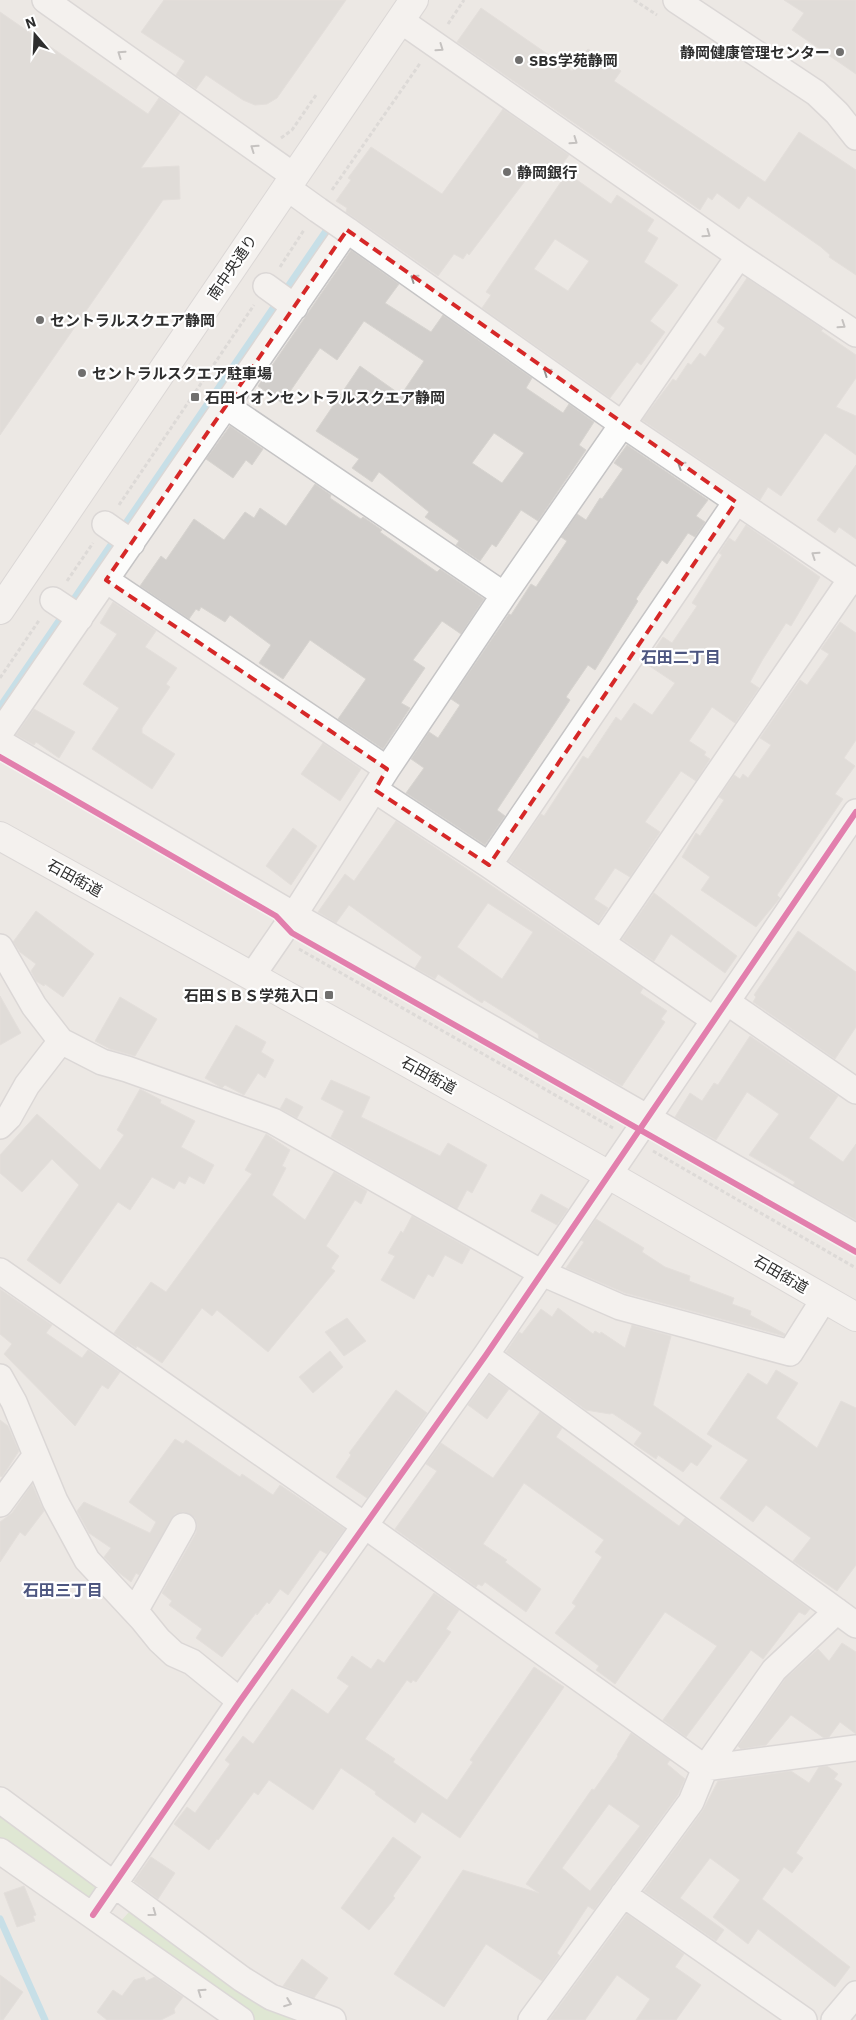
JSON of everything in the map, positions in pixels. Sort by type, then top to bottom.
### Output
[{"type":"street","points":[[45,0],[290,182],[319,209],[347,230],[622,424],[853,581],[602,943]]},
{"type":"street","points":[[676,0],[816,94],[837,113],[856,137]]},
{"type":"street","points":[[407,10],[434,44],[739,256],[856,334]]},
{"type":"street","name":"南中央通り","points":[[0,610],[407,10]]},
{"type":"street","points":[[347,230],[0,733],[294,915],[856,1237]]},
{"type":"street","points":[[252,976],[294,915],[375,790],[387,768],[504,595],[739,256]]},
{"type":"street","points":[[266,286],[295,306]]},
{"type":"street","points":[[226,406],[504,595]]},
{"type":"street","points":[[489,865],[736,502]]},
{"type":"street","points":[[106,524],[132,543]]},
{"type":"street","points":[[106,580],[387,768]]},
{"type":"street","points":[[53,600],[80,618]]},
{"type":"street","points":[[375,790],[489,865],[602,943],[856,1092]]},
{"type":"street","points":[[93,1915],[240,1701],[486,1355],[720,1011],[852,828]]},
{"type":"street","name":"石田街道","points":[[0,836],[609,1175],[856,1317]]},
{"type":"street","points":[[0,947],[34,1006],[60,1041],[102,1062],[128,1069],[273,1121],[542,1273],[620,1307],[790,1353],[824,1299]]},
{"type":"street","points":[[0,1126],[9,1117],[27,1086],[60,1041]]},
{"type":"street","points":[[0,1271],[364,1525],[705,1768],[856,1748]]},
{"type":"street","points":[[486,1355],[846,1618],[774,1670],[705,1768],[691,1802],[531,2020]]},
{"type":"street","points":[[0,1377],[14,1402],[55,1501],[87,1560],[135,1611],[158,1640],[174,1654],[192,1662],[240,1701]]},
{"type":"street","points":[[0,1504],[36,1455]]},
{"type":"street","points":[[135,1611],[183,1526]]},
{"type":"street","points":[[0,1800],[242,1979],[271,1997],[333,2020]]},
{"type":"street","points":[[0,1851],[241,2020]]},
{"type":"street","points":[[623,1894],[804,2020]]},
{"type":"street","points":[[834,2020],[856,1994]]},
{"type":"path","points":[[0,678],[266,286],[464,0]]},
{"type":"path","points":[[275,139],[282,137],[292,130],[320,89]]},
{"type":"highlighted area","points":[[347,230],[736,502],[489,865],[375,790],[387,769],[106,580]]},
{"type":"green space","points":[[0,1814],[100,1886],[93,1903],[0,1843]]},
{"type":"green space","points":[[129,1912],[137,1912],[313,2020],[254,2020],[120,1922]]},
{"type":"building","points":[[164,0],[346,0],[277,98],[267,104],[255,105],[243,100],[206,75],[196,89],[176,75],[185,61],[141,32]]},
{"type":"building","name":"静岡健康管理センター","points":[[784,0],[856,0],[856,74],[792,30],[804,13]]},
{"type":"building","points":[[481,8],[572,71],[588,49],[621,71],[614,81],[765,182],[799,132],[856,170],[856,275],[829,257],[830,255],[821,247],[748,196],[739,209],[717,193],[712,200],[708,197],[700,210],[457,42]]},
{"type":"building","name":"セントラルスクエア静岡","points":[[0,12],[148,114],[159,98],[180,113],[141,168],[179,166],[180,199],[163,200],[0,435]]},
{"type":"building","points":[[503,109],[569,155],[550,181],[534,169],[469,255],[467,253],[463,259],[454,254],[438,276],[346,212],[347,208],[336,201],[351,180],[348,178],[371,147],[442,194]]},
{"type":"building","points":[[567,173],[611,204],[617,195],[654,220],[647,231],[658,238],[644,262],[678,285],[650,321],[665,332],[641,365],[637,362],[610,398],[482,308],[491,295],[486,292]],"holes":[[[555,239],[589,261],[568,291],[534,269]]]},
{"type":"building","points":[[351,250],[399,284],[385,303],[431,332],[443,315],[532,378],[526,388],[563,413],[569,404],[594,422],[579,445],[586,450],[538,521],[521,510],[496,547],[492,544],[480,561],[456,545],[459,541],[425,517],[429,512],[379,472],[372,482],[352,468],[359,459],[316,431],[360,366],[401,395],[424,361],[364,321],[337,360],[320,348],[282,403],[258,386]],"holes":[[[494,433],[524,453],[502,483],[472,463]]]},
{"type":"building","points":[[747,278],[823,329],[821,331],[856,355],[856,378],[836,407],[856,416],[856,455],[825,433],[781,496],[768,487],[760,500],[642,420],[673,379],[676,381],[688,363],[691,365],[700,353],[705,357],[725,328],[717,322]]},
{"type":"building","points":[[230,426],[263,449],[252,465],[246,460],[233,478],[206,459]]},
{"type":"building","points":[[627,445],[708,500],[696,516],[705,522],[695,537],[688,533],[667,564],[662,560],[636,599],[638,601],[595,670],[588,665],[566,697],[570,700],[497,810],[505,816],[485,845],[406,793],[424,768],[411,759],[429,732],[438,738],[460,705],[451,699],[531,584],[536,587],[567,541],[561,537],[577,514],[586,520],[600,498],[602,499],[623,469],[614,463]]},
{"type":"building","points":[[856,465],[856,539],[839,527],[835,533],[817,520]]},
{"type":"building","points":[[315,484],[331,495],[330,498],[361,519],[363,517],[382,530],[380,532],[437,572],[440,569],[484,599],[461,634],[442,621],[413,660],[425,668],[401,703],[410,708],[383,749],[338,719],[366,679],[310,640],[283,679],[259,663],[271,645],[230,615],[225,622],[201,607],[199,611],[196,609],[189,619],[140,586],[161,556],[166,560],[194,519],[224,540],[245,512],[254,518],[260,508],[286,526]]},
{"type":"building","points":[[746,525],[820,577],[791,626],[786,623],[763,659],[750,682],[759,688],[735,723],[712,707],[689,741],[706,752],[704,755],[710,759],[696,781],[681,771],[645,822],[660,832],[630,877],[615,868],[594,899],[608,908],[598,923],[509,861],[541,814],[544,816],[583,756],[588,759],[616,717],[621,721],[634,703],[652,715],[675,683],[645,663],[663,637],[672,643],[697,606],[692,603],[722,555],[719,553],[729,538],[735,542]]},
{"type":"building","points":[[113,602],[156,631],[145,647],[177,668],[166,684],[170,687],[142,728],[142,733],[175,754],[152,789],[92,749],[119,708],[83,684],[117,634],[100,623]]},
{"type":"building","points":[[840,622],[856,633],[856,740],[844,758],[855,766],[835,794],[843,799],[777,895],[780,898],[756,927],[701,890],[710,877],[682,857],[696,833],[700,836],[724,800],[719,797],[734,775],[740,779],[743,774],[748,778],[771,745],[760,738],[800,680],[807,685],[829,654],[821,649]]},
{"type":"building","points":[[34,709],[75,732],[59,758],[36,742],[34,745],[16,735]]},
{"type":"building","points":[[323,743],[361,769],[340,801],[301,774]]},
{"type":"building","points":[[396,821],[643,988],[640,993],[667,1011],[661,1019],[665,1022],[622,1086],[539,1039],[538,1034],[484,1000],[482,1003],[438,974],[435,979],[415,968],[422,957],[349,905],[336,923],[318,912],[345,874],[354,881]],"holes":[[[488,903],[533,932],[502,979],[457,947]]]},
{"type":"building","points":[[293,828],[317,846],[291,885],[266,866]]},
{"type":"building","points":[[654,893],[737,956],[725,973],[671,934],[654,961],[622,939]]},
{"type":"building","points":[[36,911],[94,954],[63,997],[45,984],[44,986],[36,981],[31,971],[36,964],[20,952],[13,942]]},
{"type":"building","points":[[798,931],[856,972],[856,1027],[835,1059],[753,1002],[756,997],[754,995]]},
{"type":"building","points":[[0,996],[21,1033],[0,1045]]},
{"type":"building","points":[[120,997],[157,1019],[135,1056],[110,1049],[95,1041]]},
{"type":"building","points":[[236,1025],[266,1042],[261,1052],[274,1060],[265,1078],[258,1073],[244,1095],[225,1085],[222,1088],[205,1078]]},
{"type":"building","points":[[750,1036],[838,1096],[809,1138],[843,1162],[856,1144],[856,1220],[793,1185],[795,1182],[749,1155],[779,1114],[747,1092],[716,1140],[675,1117],[690,1093],[702,1101],[714,1083],[718,1085]]},
{"type":"building","points":[[331,1080],[370,1097],[361,1117],[440,1156],[448,1143],[487,1165],[472,1193],[467,1190],[457,1209],[331,1137],[344,1111],[321,1099]]},
{"type":"building","points":[[140,1089],[161,1100],[160,1103],[195,1121],[181,1147],[214,1165],[204,1184],[189,1176],[185,1184],[179,1181],[174,1189],[152,1177],[130,1210],[118,1202],[60,1284],[27,1260],[79,1185],[52,1159],[22,1192],[0,1173],[0,1155],[37,1114],[100,1170],[124,1135],[117,1130]]},
{"type":"building","points":[[286,1098],[303,1107],[297,1118],[280,1109]]},
{"type":"building","points":[[266,1134],[290,1150],[282,1166],[286,1168],[272,1195],[305,1220],[334,1172],[367,1191],[361,1204],[355,1200],[326,1246],[339,1256],[331,1268],[335,1271],[268,1352],[217,1310],[212,1316],[202,1308],[162,1363],[114,1333],[151,1282],[166,1292],[252,1174],[245,1170]]},
{"type":"building","points":[[541,1194],[568,1209],[557,1225],[531,1211]]},
{"type":"building","points":[[412,1216],[470,1249],[462,1264],[445,1255],[433,1277],[428,1274],[414,1299],[381,1280],[395,1256],[388,1253],[401,1231],[403,1233]]},
{"type":"building","points":[[596,1219],[644,1248],[642,1252],[665,1267],[690,1276],[689,1281],[734,1298],[732,1304],[751,1311],[750,1315],[785,1334],[784,1336],[625,1293],[566,1268],[584,1242],[581,1240]]},
{"type":"building","points":[[0,1289],[52,1325],[46,1333],[82,1358],[88,1350],[120,1372],[108,1389],[102,1385],[75,1426],[4,1354],[12,1344],[0,1334]]},
{"type":"building","points":[[558,1308],[593,1334],[595,1331],[600,1334],[601,1332],[625,1348],[632,1325],[671,1336],[653,1405],[712,1446],[697,1466],[691,1462],[683,1472],[658,1455],[656,1459],[634,1444],[642,1433],[612,1413],[586,1410],[506,1352],[519,1332],[522,1334],[541,1309],[552,1317]]},
{"type":"building","points":[[347,1318],[366,1341],[344,1356],[325,1332]]},
{"type":"building","points":[[330,1351],[343,1367],[313,1393],[299,1377]]},
{"type":"building","points":[[776,1370],[798,1383],[776,1418],[817,1448],[841,1401],[856,1408],[856,1565],[837,1591],[793,1561],[811,1538],[766,1505],[753,1522],[720,1498],[748,1460],[707,1434],[748,1373],[767,1385]]},
{"type":"building","points":[[489,1375],[509,1389],[487,1419],[468,1405]]},
{"type":"building","points":[[396,1390],[427,1413],[367,1498],[336,1477],[351,1455],[349,1453]]},
{"type":"building","points":[[540,1412],[562,1428],[556,1437],[679,1526],[685,1518],[810,1609],[805,1615],[799,1612],[763,1659],[751,1650],[686,1737],[663,1720],[717,1646],[665,1612],[615,1684],[596,1670],[599,1666],[555,1633],[576,1606],[572,1603],[602,1557],[595,1552],[604,1540],[524,1483],[483,1544],[507,1560],[505,1562],[541,1589],[526,1612],[485,1582],[482,1586],[478,1584],[476,1587],[395,1529],[437,1471],[426,1464],[441,1443],[493,1478]]},
{"type":"building","points":[[0,1420],[8,1426],[19,1451],[2,1477],[0,1476]]},
{"type":"building","points":[[175,1439],[183,1444],[186,1440],[240,1477],[242,1474],[273,1495],[280,1485],[345,1529],[327,1554],[320,1550],[288,1595],[280,1589],[269,1604],[267,1602],[257,1615],[256,1613],[222,1657],[196,1638],[202,1629],[169,1605],[172,1601],[162,1593],[196,1533],[197,1525],[195,1518],[183,1512],[175,1514],[139,1575],[136,1573],[131,1582],[104,1557],[111,1548],[89,1533],[77,1511],[84,1502],[150,1533],[156,1522],[129,1502]]},
{"type":"building","points":[[32,1484],[44,1511],[25,1536],[20,1532],[0,1562],[0,1522],[12,1513]]},
{"type":"building","points":[[434,1593],[459,1610],[446,1629],[451,1632],[416,1682],[413,1680],[411,1683],[407,1680],[365,1739],[395,1759],[393,1762],[447,1800],[473,1762],[470,1760],[534,1667],[564,1687],[460,1838],[422,1812],[415,1823],[375,1794],[376,1792],[341,1768],[313,1810],[269,1780],[258,1795],[254,1792],[209,1850],[174,1824],[187,1807],[195,1813],[230,1764],[225,1760],[243,1736],[253,1744],[292,1689],[328,1714],[349,1686],[337,1678],[352,1656],[371,1669],[378,1659],[384,1663]]},
{"type":"building","points":[[842,1643],[856,1652],[856,1734],[840,1722],[829,1737],[824,1738],[791,1715],[766,1745],[741,1749],[738,1746],[785,1679],[818,1649],[829,1661]]},
{"type":"building","points":[[631,1733],[670,1760],[667,1764],[685,1779],[678,1795],[594,1910],[588,1906],[557,1953],[560,1956],[542,1981],[486,1944],[444,2007],[394,1974],[463,1870],[539,1893],[526,1884]],"holes":[[[609,1804],[640,1826],[590,1891],[562,1868]]]},
{"type":"building","points":[[827,1766],[838,1774],[834,1779],[842,1784],[796,1853],[803,1858],[792,1873],[784,1867],[762,1899],[850,1967],[835,1987],[758,1929],[748,1944],[713,1917],[740,1880],[710,1858],[680,1898],[724,1930],[716,1941],[644,1891],[703,1810],[718,1781],[791,1771],[809,1783],[819,1767]]},
{"type":"building","points":[[393,1837],[421,1857],[393,1896],[395,1898],[369,1930],[341,1908]]},
{"type":"building","points":[[151,1857],[175,1873],[158,1899],[134,1881]]},
{"type":"building","points":[[24,1886],[36,1915],[33,1916],[35,1921],[17,1927],[4,1893]]},
{"type":"building","points":[[627,1914],[684,1954],[675,1967],[701,1985],[676,2020],[636,2020],[650,1999],[617,1975],[585,2020],[549,2020]]},
{"type":"building","points":[[302,1959],[328,1978],[314,1998],[283,1986]]},
{"type":"building","points":[[0,1975],[23,1992],[3,2020],[0,2020]]},
{"type":"building","points":[[144,1977],[146,1981],[155,1977],[183,1997],[174,2009],[175,2013],[161,2020],[107,2020],[97,2012],[113,1990],[122,1996],[134,1980]]},
{"type":"waterway","points":[[0,707],[326,231]]},
{"type":"waterway","points":[[0,1919],[45,2020]]},
{"type":"cycle path","points":[[0,757],[276,916],[292,933],[856,1252]]},
{"type":"cycle path","points":[[93,1915],[240,1701],[486,1355],[856,812]]},
{"type":"place","name":"静岡健康管理センター","points":[[840,52]]},
{"type":"place","name":"SBS学苑静岡","points":[[519,60]]},
{"type":"place","name":"静岡銀行","points":[[507,172]]},
{"type":"place","name":"セントラルスクエア静岡","points":[[40,320]]},
{"type":"place","name":"セントラルスクエア駐車場","points":[[82,373]]},
{"type":"place","name":"石田イオンセントラルスクエア静岡","points":[[195,397]]},
{"type":"place","name":"石田ＳＢＳ学苑入口","points":[[329,995]]},
{"type":"district","name":"石田二丁目","points":[[681,657]]},
{"type":"district","name":"石田三丁目","points":[[63,1590]]}]
